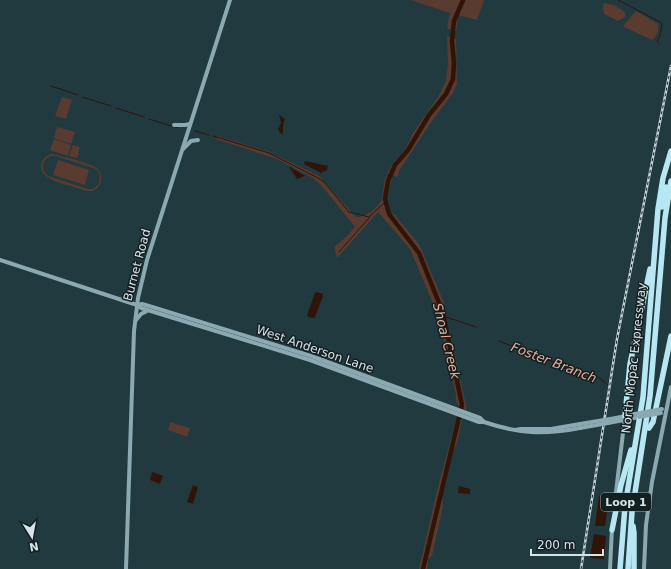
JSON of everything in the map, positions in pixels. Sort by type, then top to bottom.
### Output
[{"type":"highway","name":"North Mopac Expressway","points":[[620,569],[625,506],[637,435],[644,379],[660,200],[663,178],[671,150]]},
{"type":"highway","points":[[624,569],[628,512],[646,396],[663,205],[671,164]]},
{"type":"highway","points":[[629,569],[632,512],[649,402],[665,218],[671,181]]},
{"type":"highway","name":"North Mopac Expressway","points":[[629,569],[639,482],[649,428],[671,199]]},
{"type":"highway","points":[[626,418],[631,358],[652,259],[655,252]]},
{"type":"highway","points":[[649,428],[653,422],[671,336]]},
{"type":"highway","points":[[612,530],[621,485],[632,446],[637,435]]},
{"type":"highway","points":[[633,526],[634,569]]},
{"type":"main road","name":"Burnet Road","points":[[126,569],[134,336],[137,305],[147,260],[230,0]]},
{"type":"main road","points":[[174,125],[190,124]]},
{"type":"main road","points":[[182,151],[191,141],[198,140]]},
{"type":"main road","name":"West Anderson Lane","points":[[0,260],[137,305],[141,308],[253,340],[287,348],[368,379]]},
{"type":"main road","name":"West Anderson Lane","points":[[137,305],[142,304],[196,323]]},
{"type":"main road","points":[[135,320],[148,310]]},
{"type":"main road","name":"West Anderson Lane","points":[[253,340],[268,347],[368,379],[448,408],[479,422],[521,432],[552,432],[616,418],[639,417],[665,410]]},
{"type":"main road","points":[[268,347],[270,345],[282,349],[287,348]]},
{"type":"main road","points":[[644,569],[646,525],[651,489],[665,410],[671,387]]},
{"type":"main road","points":[[665,410],[671,412]]},
{"type":"main road","name":"West Anderson Lane","points":[[580,426],[608,423],[644,412],[665,410]]},
{"type":"main road","points":[[610,569],[612,530],[622,433],[626,418]]},
{"type":"main road","points":[[608,423],[615,424],[620,427],[622,433]]},
{"type":"shaded area","points":[[411,0],[484,0],[477,20],[458,15],[456,32],[447,28],[450,13]]},
{"type":"shaded area","points":[[604,3],[621,9],[626,14],[625,17],[618,21],[604,14]]},
{"type":"shaded area","points":[[636,11],[658,24],[657,33],[652,40],[624,27]]},
{"type":"shaded area","points":[[447,36],[456,39],[457,84],[453,93],[432,121],[399,171],[398,177],[387,174],[391,166],[406,148],[413,133],[438,97],[446,81],[448,63]]},
{"type":"shaded area","points":[[62,97],[72,100],[66,119],[55,116]]},
{"type":"shaded area","points":[[279,115],[285,119],[283,134],[280,133],[278,129],[281,123]]},
{"type":"shaded area","points":[[57,127],[75,132],[71,144],[54,138]]},
{"type":"shaded area","points":[[217,136],[267,151],[319,176],[356,217],[367,214],[378,205],[382,199],[386,176],[392,178],[387,199],[390,213],[395,215],[419,244],[445,305],[435,308],[410,249],[378,212],[337,258],[334,247],[355,227],[321,185],[313,178],[277,159],[216,139]]},
{"type":"shaded area","points":[[54,139],[71,145],[68,156],[50,150]]},
{"type":"shaded area","points":[[73,145],[80,147],[77,158],[69,156]]},
{"type":"shaded area","points":[[51,154],[87,163],[95,167],[100,173],[101,176],[99,187],[92,191],[86,191],[49,178],[44,174],[41,165],[43,159]],"holes":[[[51,156],[56,156],[97,170],[100,175],[99,184],[93,189],[88,189],[48,176],[45,174],[43,165],[45,160]]]},
{"type":"shaded area","points":[[58,160],[89,170],[85,185],[53,175]]},
{"type":"shaded area","points":[[305,161],[328,166],[327,170],[321,173],[304,164]]},
{"type":"shaded area","points":[[290,167],[305,176],[297,179]]},
{"type":"shaded area","points":[[317,292],[323,294],[323,296],[315,317],[308,317],[307,315],[315,293]]},
{"type":"shaded area","points":[[441,326],[449,329],[467,410],[460,406],[456,401]]},
{"type":"shaded area","points":[[457,417],[462,419],[442,495],[443,506],[432,556],[428,559],[427,569],[419,569],[438,487]]},
{"type":"shaded area","points":[[170,422],[190,428],[187,437],[168,430]]},
{"type":"shaded area","points":[[152,472],[163,476],[160,484],[150,480]]},
{"type":"shaded area","points":[[193,485],[198,487],[193,504],[187,502]]},
{"type":"shaded area","points":[[459,486],[470,489],[470,494],[458,493]]},
{"type":"shaded area","points":[[599,496],[609,498],[605,526],[595,526]]},
{"type":"shaded area","points":[[594,534],[606,536],[604,559],[590,558]]},
{"type":"waterway","name":"Shoal Creek","points":[[423,569],[462,405],[443,313],[419,253],[389,214],[385,199],[388,181],[395,165],[408,150],[429,115],[446,94],[453,79],[454,63],[452,41],[454,21],[463,0]]},
{"type":"waterway","points":[[618,0],[662,23],[660,36],[657,41],[659,43]]},
{"type":"waterway","points":[[51,86],[78,95]]},
{"type":"waterway","points":[[82,97],[111,106]]},
{"type":"waterway","points":[[116,108],[144,117]]},
{"type":"waterway","points":[[149,119],[178,128]]},
{"type":"waterway","points":[[195,131],[209,135]]},
{"type":"waterway","points":[[213,136],[269,153],[318,178],[324,182],[349,212],[369,217],[386,201]]},
{"type":"waterway","points":[[339,252],[369,218]]},
{"type":"waterway","name":"Foster Branch","points":[[443,313],[446,317],[476,327]]},
{"type":"waterway","name":"Foster Branch","points":[[499,341],[598,377],[608,385]]},
{"type":"railway","points":[[581,569],[617,339],[671,66]]}]
